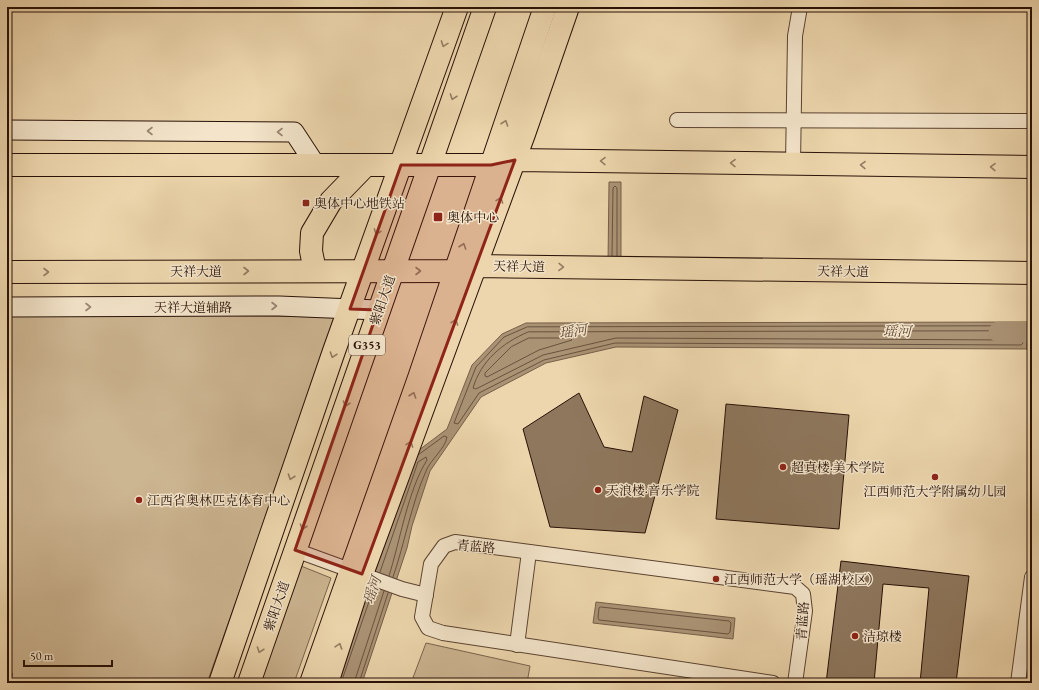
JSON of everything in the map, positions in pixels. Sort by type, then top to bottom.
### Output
[{"type":"main road","points":[[220,683],[363,271],[457,7]]},
{"type":"main road","name":"紫阳大道","points":[[249,683],[485,7]]},
{"type":"main road","points":[[327,683],[356,572],[455,271],[545,7]]},
{"type":"main road","points":[[311,683],[476,266],[515,160],[568,7]]},
{"type":"main road","points":[[7,130],[294,132],[315,164]]},
{"type":"main road","points":[[7,165],[491,165],[515,160],[1032,167]]},
{"type":"main road","points":[[315,271],[312,251],[312,233],[331,201],[366,166]]},
{"type":"main road","name":"天祥大道","points":[[7,272],[455,271],[476,266],[1032,273]]},
{"type":"main road","name":"天祥大道辅路","points":[[7,307],[279,306],[378,310]]},
{"type":"street","points":[[793,164],[795,36],[800,7]]},
{"type":"street","points":[[677,120],[1032,121]]},
{"type":"street","name":"青蓝路","points":[[773,683],[443,634],[428,628],[422,617],[431,564],[444,546],[455,542],[796,587],[803,594],[805,611],[795,683]]},
{"type":"street","points":[[295,550],[426,595]]},
{"type":"street","points":[[517,644],[529,552]]},
{"type":"street","points":[[1018,683],[1026,662],[1032,577]]},
{"type":"path","points":[[7,648],[13,683]]},
{"type":"highlighted area","points":[[515,160],[476,266],[362,574],[295,550],[378,310],[350,309],[401,165],[491,165]]},
{"type":"shaded area","name":"江西省奥林匹克体育中心","points":[[7,313],[337,317],[207,683],[7,683]]},
{"type":"shaded area","points":[[296,564],[331,578],[294,683],[256,683]]},
{"type":"shaded area","points":[[426,643],[530,666],[527,683],[411,683]]},
{"type":"water","points":[[609,182],[621,182],[621,264],[608,264]]},
{"type":"water","points":[[1027,322],[1027,349],[616,347],[546,363],[481,397],[430,471],[412,526],[407,548],[362,683],[331,683],[411,456],[447,429],[472,365],[502,334],[526,323]]},
{"type":"water","points":[[596,602],[735,618],[733,639],[593,623]]},
{"type":"building","name":"天浪楼·音乐学院","points":[[579,393],[604,447],[632,452],[644,396],[678,410],[645,533],[550,527],[523,429]]},
{"type":"building","name":"超真楼·美术学院","points":[[726,404],[849,415],[839,529],[716,519]]},
{"type":"building","name":"洁琼楼","points":[[841,561],[969,576],[956,683],[920,683],[929,588],[883,584],[874,683],[826,683]]},
{"type":"waterway","name":"瑶河","points":[[999,332],[1032,332]]},
{"type":"place","name":"奥体中心地铁站","points":[[306,203]]},
{"type":"place","name":"奥体中心","points":[[438,217]]},
{"type":"place","name":"超真楼·美术学院","points":[[783,467]]},
{"type":"place","name":"江西师范大学附属幼儿园","points":[[935,477]]},
{"type":"place","name":"天浪楼·音乐学院","points":[[598,490]]},
{"type":"place","name":"江西省奥林匹克体育中心","points":[[139,500]]},
{"type":"place","name":"江西师范大学（瑶湖校区）","points":[[716,579]]},
{"type":"place","name":"洁琼楼","points":[[855,636]]}]
